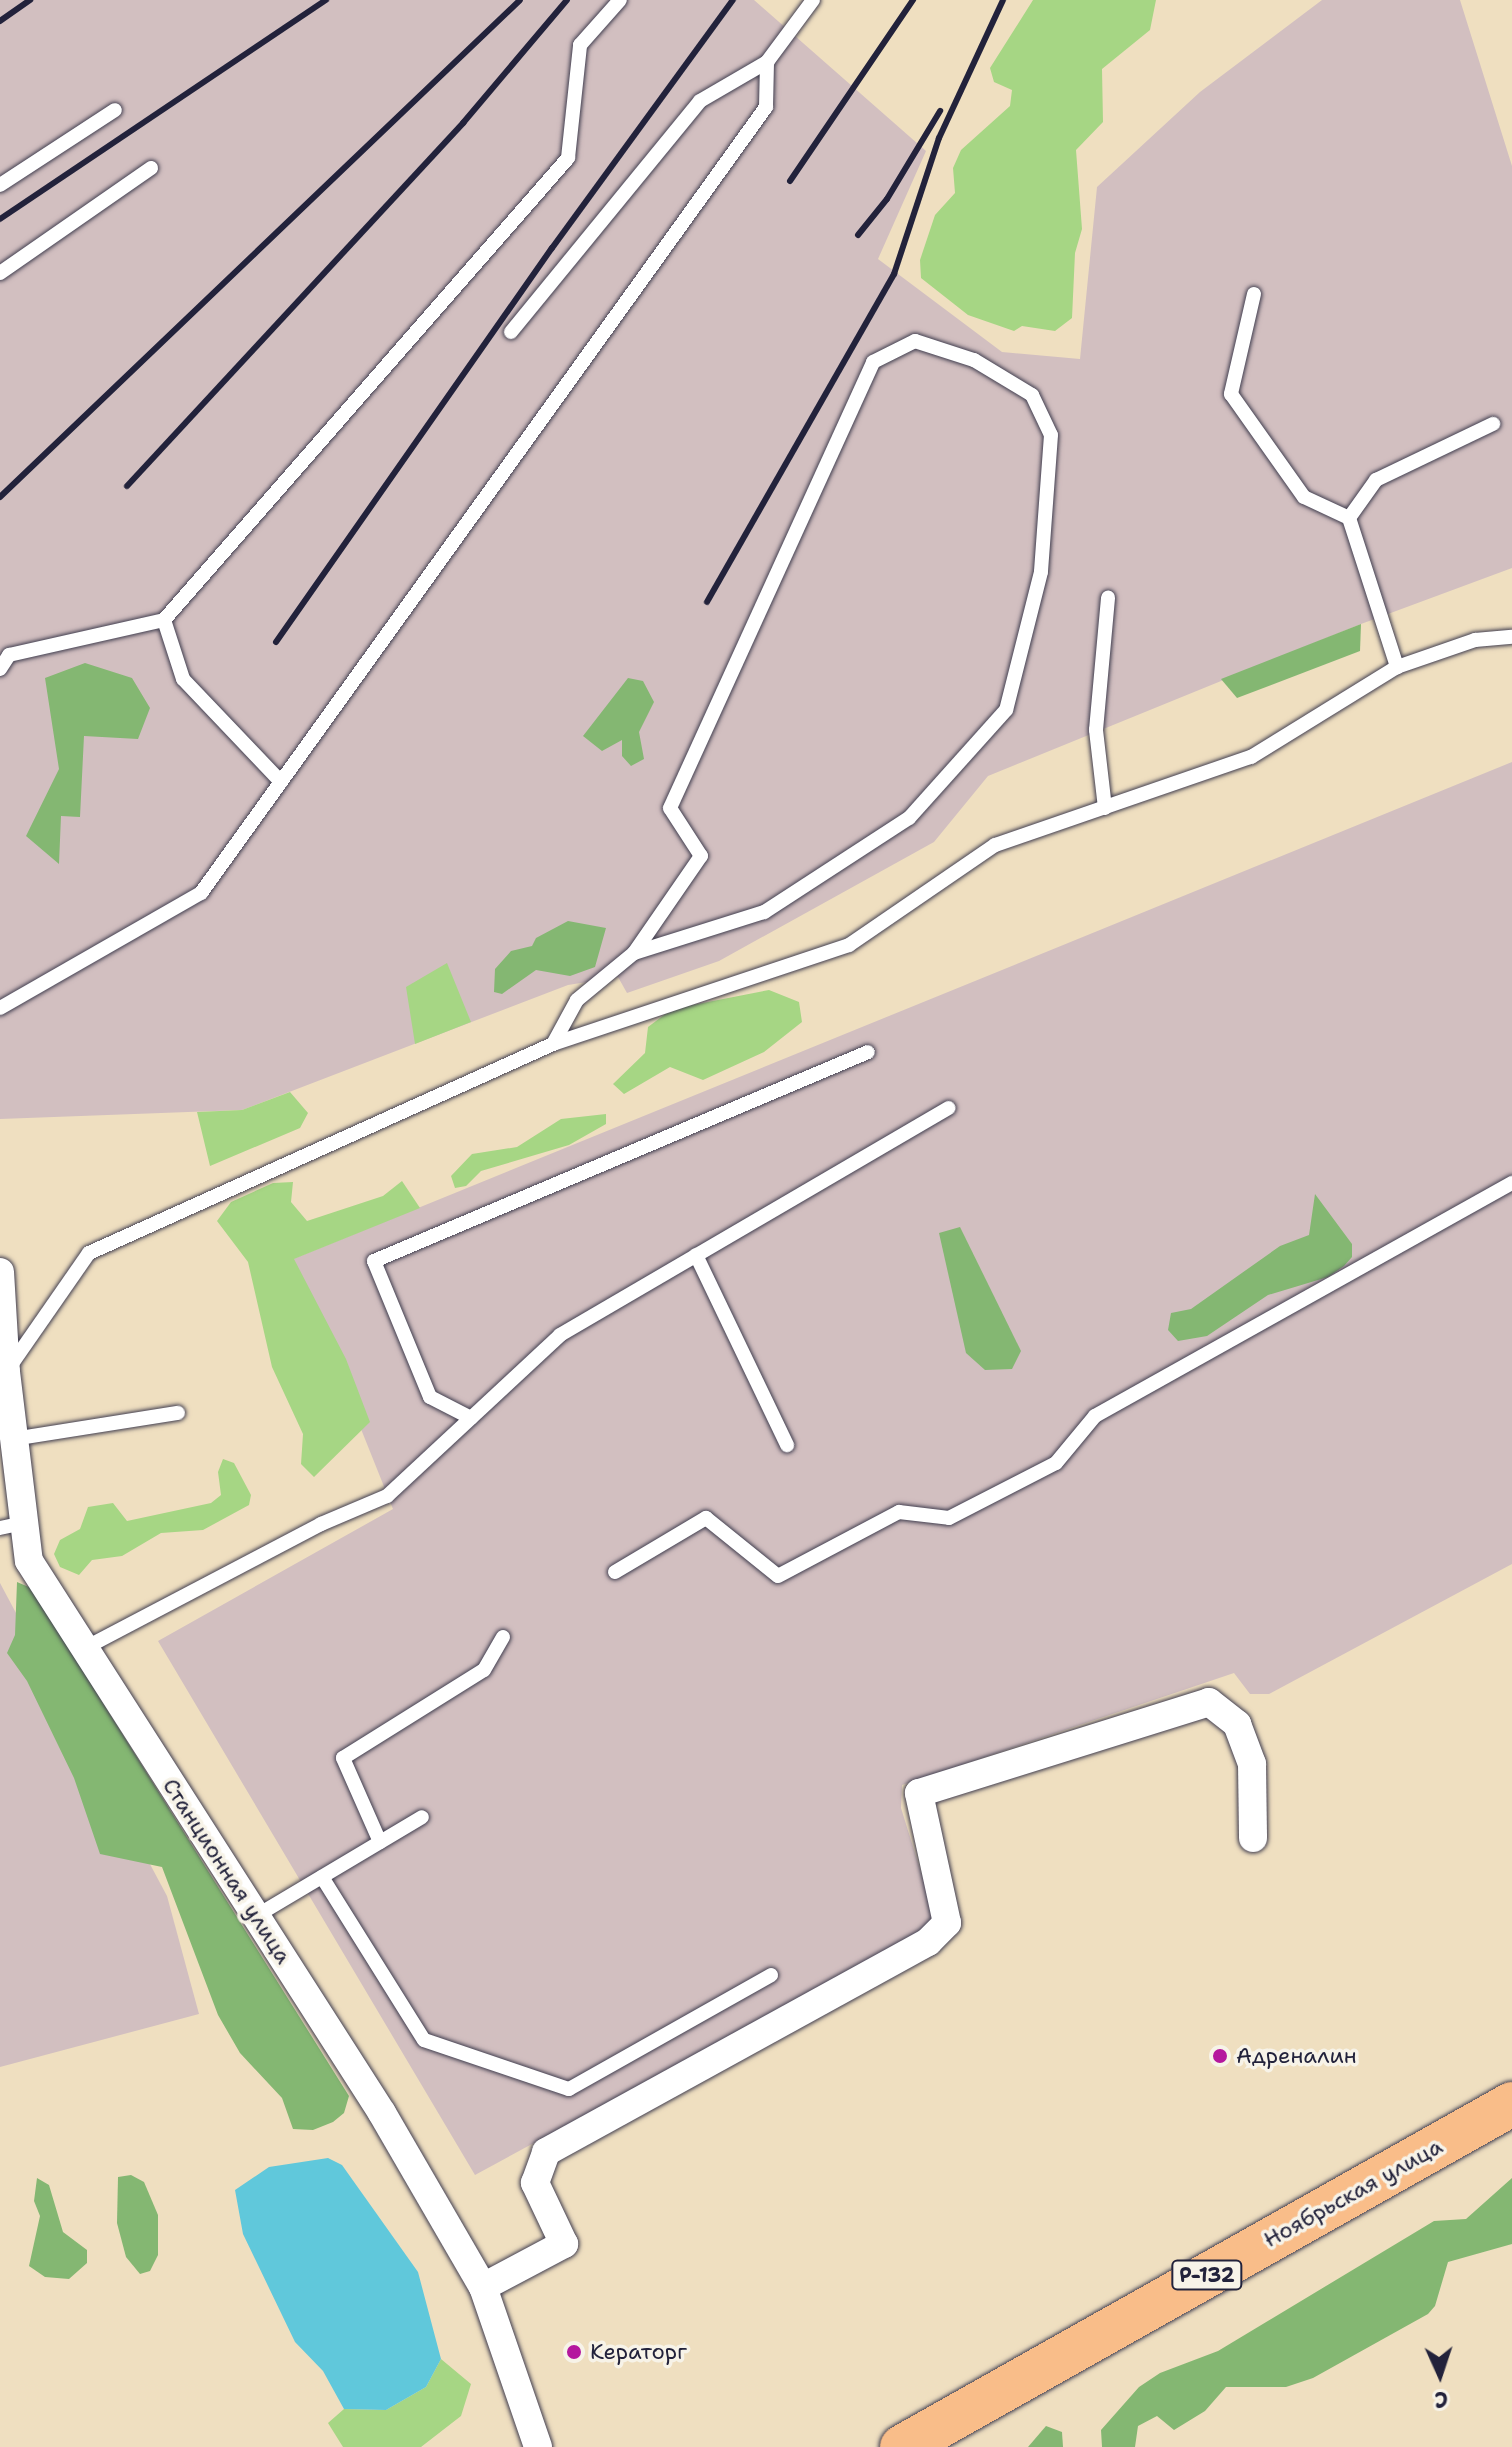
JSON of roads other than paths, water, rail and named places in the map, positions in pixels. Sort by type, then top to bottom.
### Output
[{"type":"highway","name":"Ноябрьская улица","points":[[902,2447],[1512,2104]]},
{"type":"street","name":"Станционная улица","points":[[0,1272],[13,1439],[11,1526],[29,1561],[382,2113],[483,2287],[536,2445]]},
{"type":"street","points":[[483,2287],[564,2244],[535,2183],[546,2152],[928,1942],[947,1923],[919,1793],[1209,1702],[1237,1724],[1252,1764],[1253,1838]]},
{"type":"lane","points":[[0,669],[9,655],[164,620],[568,158],[580,45],[620,0]]},
{"type":"lane","points":[[511,332],[700,101],[767,62],[813,0]]},
{"type":"lane","points":[[0,1008],[201,893],[766,107],[767,62]]},
{"type":"lane","points":[[0,185],[115,110]]},
{"type":"lane","points":[[0,273],[151,168]]},
{"type":"lane","points":[[1254,294],[1231,394],[1304,497],[1349,518],[1397,667]]},
{"type":"lane","points":[[553,1044],[577,1000],[634,953],[701,856],[670,808],[873,362],[915,341],[974,360],[1032,395],[1051,435],[1041,572],[1006,710],[909,818],[764,912],[634,953]]},
{"type":"lane","points":[[1349,518],[1376,480],[1493,424]]},
{"type":"lane","points":[[1105,808],[1096,730],[1108,598]]},
{"type":"lane","points":[[164,620],[183,679],[281,782]]},
{"type":"lane","points":[[6,1372],[89,1253],[553,1044],[849,945],[995,845],[1251,757],[1397,667],[1475,640],[1512,637]]},
{"type":"lane","points":[[471,1418],[430,1397],[374,1261],[868,1052]]},
{"type":"lane","points":[[85,1648],[321,1524],[387,1496],[560,1335],[949,1108]]},
{"type":"lane","points":[[615,1572],[706,1518],[778,1576],[899,1512],[949,1518],[1056,1463],[1095,1416],[1512,1183]]},
{"type":"lane","points":[[696,1255],[787,1445]]},
{"type":"lane","points":[[13,1439],[178,1413]]},
{"type":"lane","points":[[380,1842],[343,1758],[484,1670],[503,1637]]},
{"type":"lane","points":[[256,1916],[422,1817]]},
{"type":"lane","points":[[322,1877],[424,2040],[569,2089],[771,1975]]},
{"type":"water","points":[[328,2158],[342,2165],[418,2272],[441,2359],[426,2387],[386,2410],[344,2409],[323,2371],[295,2342],[243,2234],[235,2190],[269,2167]]},
{"type":"railway","points":[[0,21],[30,0]]},
{"type":"railway","points":[[0,219],[326,0]]},
{"type":"railway","points":[[0,497],[520,0]]},
{"type":"railway","points":[[127,486],[463,123],[567,0]]},
{"type":"railway","points":[[276,642],[552,248],[733,0]]},
{"type":"railway","points":[[790,181],[913,0]]},
{"type":"railway","points":[[707,602],[894,274],[939,138],[1003,0]]},
{"type":"railway","points":[[858,235],[887,199],[940,111]]},
{"type":"place","name":"Адреналин","points":[[1220,2056]]},
{"type":"place","name":"Кераторг","points":[[574,2352]]}]
